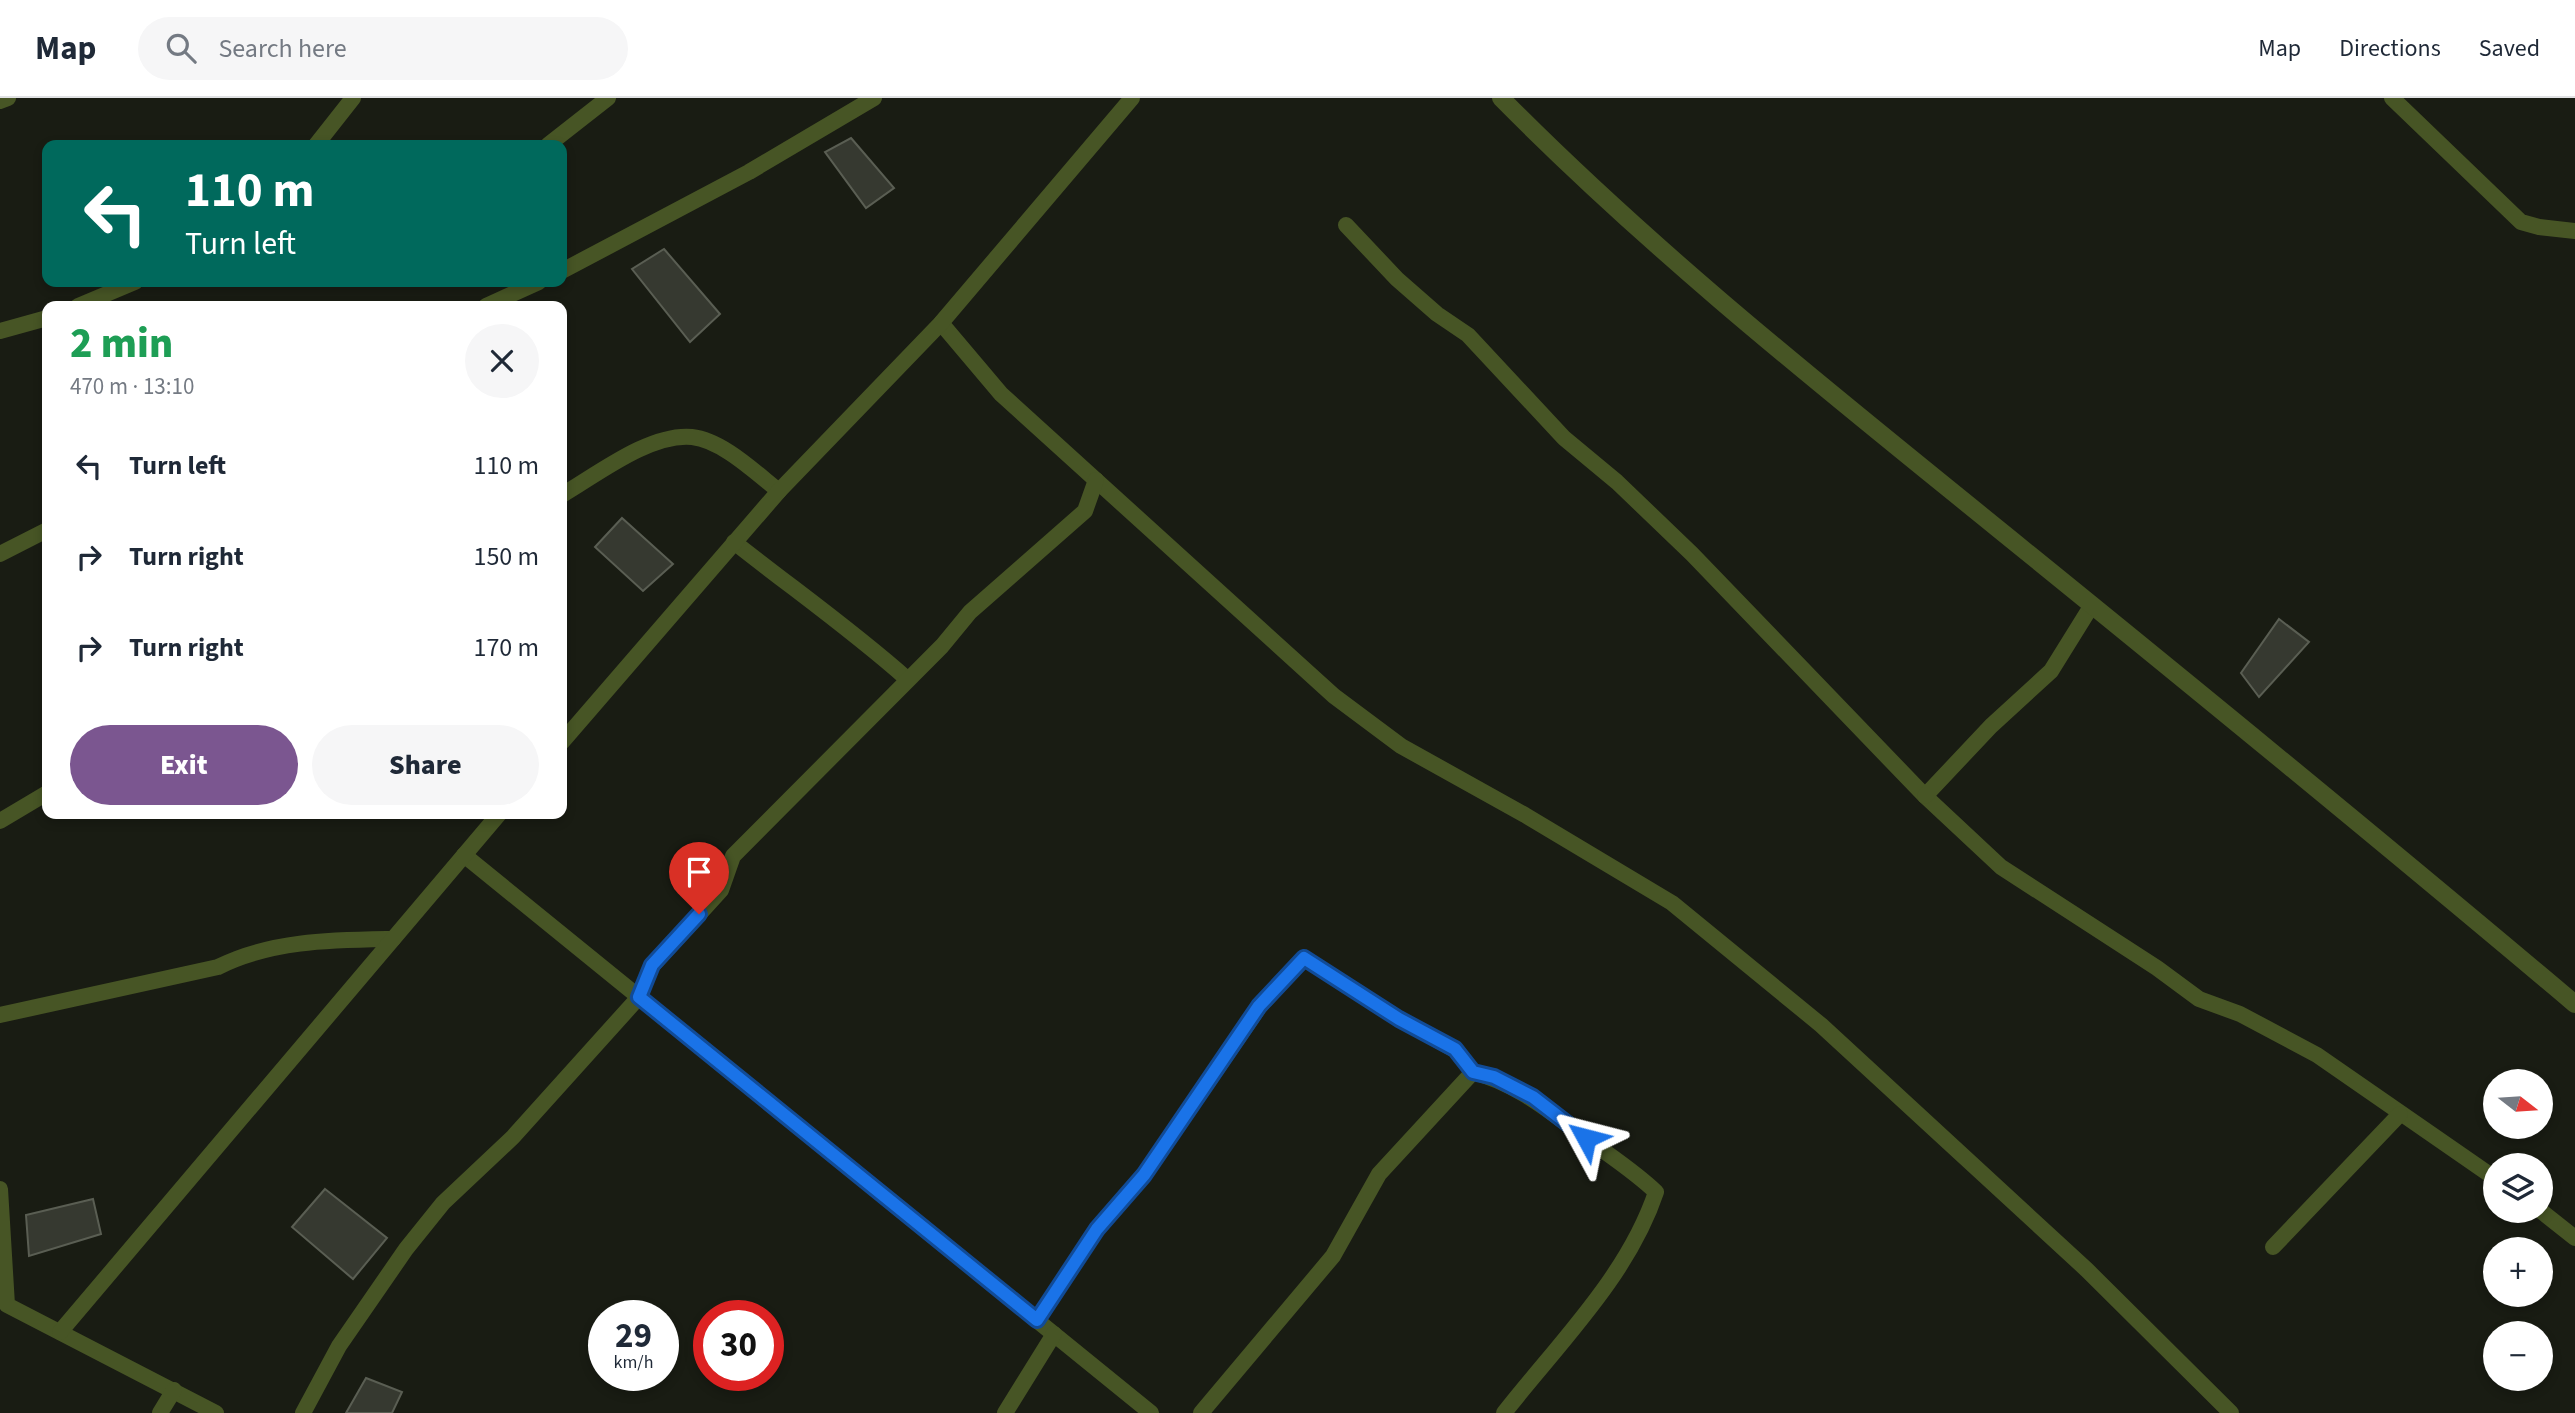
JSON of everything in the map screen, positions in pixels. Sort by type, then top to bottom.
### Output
[{"type":"street","points":[[0,101],[8,98]]},
{"type":"street","points":[[320,140],[353,98]]},
{"type":"street","points":[[554,140],[608,98]]},
{"type":"street","points":[[567,268],[749,172],[874,98]]},
{"type":"street","points":[[567,736],[779,491],[940,323],[1132,98]]},
{"type":"street","points":[[1501,98],[1571,169],[1748,326],[2339,805],[2575,1004]]},
{"type":"street","points":[[2392,98],[2521,222],[2539,228],[2575,231]]},
{"type":"street","points":[[1346,225],[1397,279],[1437,314],[1468,335],[1564,438],[1617,482],[1692,554],[1925,796],[2001,867],[2071,910],[2199,999],[2241,1014],[2316,1055],[2483,1170]]},
{"type":"street","points":[[90,301],[123,287]]},
{"type":"street","points":[[497,301],[528,287]]},
{"type":"street","points":[[0,331],[42,319]]},
{"type":"street","points":[[940,323],[1001,394],[1334,696],[1401,746],[1525,815],[1672,903],[1821,1025],[2087,1270],[2231,1413]]},
{"type":"street","points":[[567,492],[658,439],[694,437],[730,453],[779,491]]},
{"type":"street","points":[[303,1413],[347,1334],[436,1212],[513,1138],[639,997],[652,965],[721,890],[733,856],[906,679],[942,646],[970,612],[1085,511],[1096,481]]},
{"type":"street","points":[[0,554],[42,533]]},
{"type":"street","points":[[734,542],[816,607],[849,629],[906,679]]},
{"type":"street","points":[[1925,796],[1991,726],[2051,671],[2092,605]]},
{"type":"street","points":[[0,821],[42,796]]},
{"type":"street","points":[[60,1332],[495,819]]},
{"type":"street","points":[[464,855],[1151,1413]]},
{"type":"street","points":[[0,1015],[218,967],[248,952],[340,940],[393,939]]},
{"type":"street","points":[[1037,1320],[1097,1229],[1144,1175],[1259,1006],[1304,958],[1399,1019],[1455,1049],[1473,1072],[1494,1077],[1533,1097],[1635,1171],[1656,1192],[1644,1227],[1596,1299],[1504,1413]]},
{"type":"street","points":[[1201,1413],[1333,1256],[1379,1174],[1473,1072]]},
{"type":"street","points":[[2273,1247],[2400,1114]]},
{"type":"street","points":[[0,1189],[4,1306],[216,1413]]},
{"type":"street","points":[[2553,1221],[2575,1238]]},
{"type":"street","points":[[1005,1413],[1054,1334]]},
{"type":"street","points":[[160,1413],[174,1390]]},
{"type":"building","points":[[851,138],[894,188],[866,208],[825,152]]},
{"type":"building","points":[[664,249],[720,314],[690,342],[632,269]]},
{"type":"building","points":[[622,518],[673,564],[643,591],[595,547]]},
{"type":"building","points":[[2279,619],[2309,642],[2259,697],[2241,673]]},
{"type":"building","points":[[325,1189],[387,1238],[353,1279],[292,1227]]},
{"type":"building","points":[[93,1199],[101,1234],[29,1256],[26,1215]]},
{"type":"building","points":[[366,1378],[402,1392],[392,1413],[346,1413]]},
{"type":"route","points":[[699,914],[652,965],[639,997],[1037,1320],[1097,1229],[1144,1175],[1259,1006],[1304,958],[1399,1019],[1455,1049],[1473,1072],[1494,1077],[1533,1097],[1586,1138]]}]
